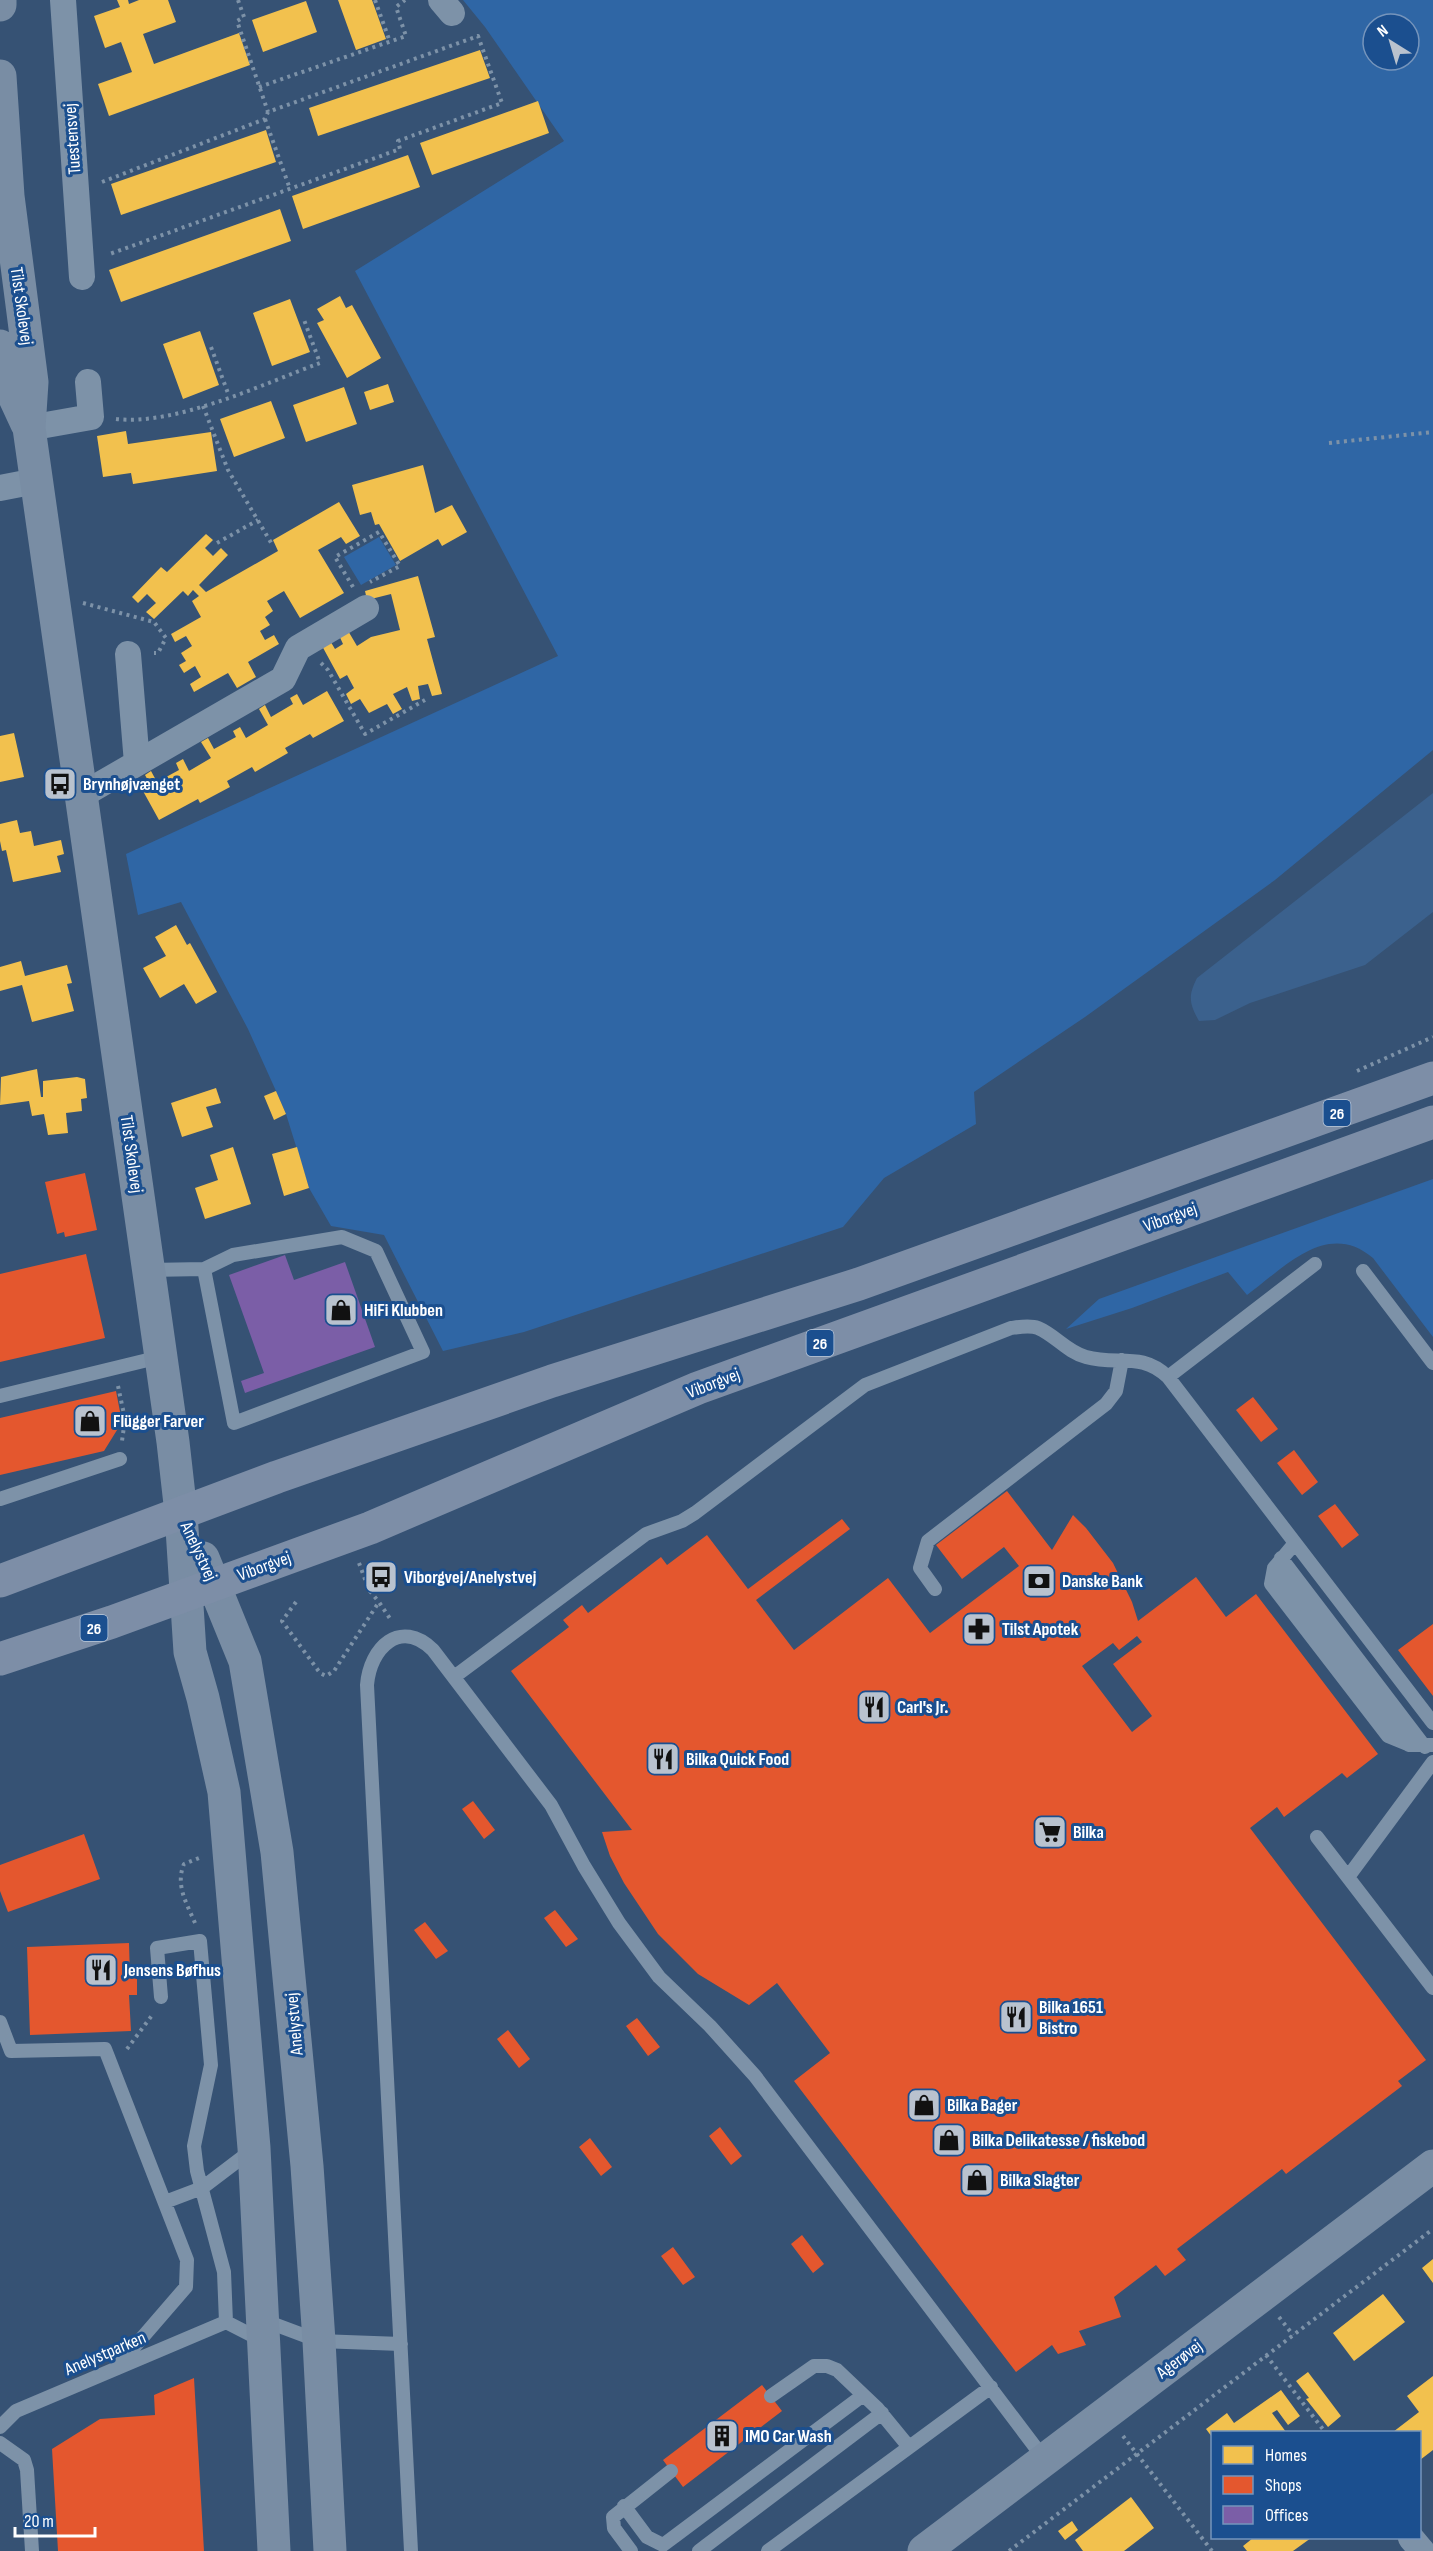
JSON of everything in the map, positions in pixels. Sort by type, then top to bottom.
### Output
[{"type":"main road","name":"26","points":[[0,1581],[181,1513],[552,1381],[859,1284],[1433,1078]]},
{"type":"main road","name":"Viborgvej","points":[[0,1659],[370,1528],[698,1388],[1433,1122]]},
{"type":"street","points":[[0,0],[0,5]]},
{"type":"street","name":"Tuestensvej","points":[[63,0],[82,271]]},
{"type":"street","name":"Tilst Skolevej","points":[[0,76],[8,196],[32,381],[29,428],[149,1270],[181,1513]]},
{"type":"street","name":"Tilst Skolevej","points":[[0,346],[7,381],[29,428]]},
{"type":"street","points":[[29,428],[91,417],[88,382]]},
{"type":"street","points":[[0,488],[36,481]]},
{"type":"street","points":[[82,795],[283,680],[298,648],[361,599]]},
{"type":"street","points":[[128,654],[137,763]]},
{"type":"street","name":"Anelystvej","points":[[181,1513],[201,1589],[245,1661],[277,1852],[308,2166],[330,2551]]},
{"type":"street","name":"Anelystvej","points":[[201,1589],[190,1652],[224,1792],[254,2148],[274,2551]]},
{"type":"street","name":"Agerøvej","points":[[924,2551],[1433,2166]]},
{"type":"street","points":[[1412,2539],[1422,2551]]},
{"type":"lane","points":[[149,1270],[204,1269],[233,1255],[342,1237],[376,1251],[423,1352],[234,1423],[204,1269]]},
{"type":"lane","points":[[1168,1377],[1315,1264]]},
{"type":"lane","points":[[1363,1271],[1433,1363]]},
{"type":"lane","points":[[454,1677],[646,1534],[682,1521],[695,1513],[865,1385],[1011,1328],[1027,1326],[1038,1328],[1066,1348],[1086,1357],[1139,1361],[1157,1367],[1168,1377],[1433,1723]]},
{"type":"lane","points":[[0,1396],[160,1357]]},
{"type":"lane","points":[[935,1589],[920,1568],[928,1541],[1106,1404],[1116,1391],[1122,1360]]},
{"type":"lane","points":[[0,1499],[120,1460]]},
{"type":"lane","points":[[1295,1543],[1278,1563],[1271,1584],[1388,1736],[1410,1745],[1429,1746]]},
{"type":"lane","points":[[1278,1563],[1429,1746]]},
{"type":"lane","points":[[411,2551],[367,1685],[371,1662],[379,1651],[400,1636],[413,1635],[424,1640],[454,1677],[550,1805],[619,1923],[653,1968],[755,2076],[1045,2460]]},
{"type":"lane","points":[[1348,1877],[1433,1761]]},
{"type":"lane","points":[[1317,1837],[1433,1988]]},
{"type":"lane","points":[[161,1997],[157,1948],[200,1941],[211,2065],[194,2146],[202,2188],[224,2272],[226,2322],[319,2341],[401,2344]]},
{"type":"lane","points":[[0,2022],[11,2051],[105,2049],[187,2260],[186,2287],[116,2368]]},
{"type":"lane","points":[[165,2202],[202,2188],[254,2148]]},
{"type":"lane","name":"Anelystparken","points":[[1,2424],[16,2411],[226,2322]]},
{"type":"lane","points":[[771,2396],[814,2366],[827,2366],[837,2370],[882,2413],[909,2447]]},
{"type":"lane","points":[[768,2551],[991,2387]]},
{"type":"lane","points":[[624,2506],[647,2537],[663,2545],[862,2396]]},
{"type":"lane","points":[[699,2551],[882,2413]]},
{"type":"lane","points":[[0,2443],[24,2460],[27,2470],[32,2551]]},
{"type":"lane","points":[[631,2551],[614,2528],[613,2517],[671,2471]]},
{"type":"path","points":[[238,0],[244,17],[237,21],[268,112],[265,119],[290,189]]},
{"type":"path","points":[[375,0],[390,42]]},
{"type":"path","points":[[259,87],[406,36],[396,7],[405,0]]},
{"type":"path","points":[[82,271],[290,189],[400,149],[398,141],[502,103],[478,36],[268,112]]},
{"type":"path","points":[[76,192],[265,119]]},
{"type":"path","points":[[91,417],[133,422],[187,412],[320,363],[303,317]]},
{"type":"path","points":[[211,347],[229,396]]},
{"type":"path","points":[[203,406],[228,470],[273,546]]},
{"type":"path","points":[[1329,443],[1433,432]]},
{"type":"path","points":[[217,543],[258,520]]},
{"type":"path","points":[[379,532],[400,566],[361,599],[334,557],[379,532]]},
{"type":"path","points":[[53,595],[154,622],[166,638],[158,653],[128,654]]},
{"type":"path","points":[[303,646],[328,670],[365,734],[424,700]]},
{"type":"path","points":[[115,1368],[125,1419],[120,1460]]},
{"type":"path","points":[[359,1563],[369,1590],[400,1636]]},
{"type":"path","points":[[296,1602],[282,1621],[320,1673],[326,1676],[334,1671],[379,1602]]},
{"type":"path","points":[[199,1858],[184,1864],[182,1894],[200,1941]]},
{"type":"path","points":[[111,2068],[150,2020],[161,1997]]},
{"type":"path","points":[[1012,2550],[1433,2229]]},
{"type":"path","points":[[1266,2355],[1323,2431]]},
{"type":"path","points":[[1120,2432],[1212,2551]]},
{"type":"shaded area","points":[[463,0],[1433,0],[1433,750],[1275,880],[1085,1017],[974,1092],[976,1124],[884,1178],[843,1227],[524,1332],[443,1351],[384,1235],[331,1226],[309,1188],[286,1114],[248,1029],[181,902],[138,915],[126,854],[558,656],[355,271],[564,141],[485,27]]},
{"type":"shaded area","points":[[379,537],[396,565],[361,585],[344,557]]},
{"type":"shaded area","points":[[1433,793],[1433,912],[1365,965],[1250,1003],[1215,1020],[1199,1021],[1191,999],[1197,978]]},
{"type":"shaded area","points":[[1433,1179],[1433,1337],[1373,1258],[1356,1247],[1339,1244],[1323,1245],[1307,1252],[1291,1261],[1247,1295],[1228,1272],[1132,1308],[1066,1329],[1099,1299]]},
{"type":"building: Homes","points":[[117,0],[128,0],[129,4],[139,0],[168,0],[176,22],[143,34],[154,64],[239,33],[250,65],[109,116],[98,84],[132,72],[121,42],[105,48],[94,16],[120,7]]},
{"type":"building: Homes","points":[[338,0],[372,0],[386,39],[356,50]]},
{"type":"building: Homes","points":[[306,1],[317,32],[263,52],[252,20]]},
{"type":"building: Homes","points":[[480,50],[490,78],[318,136],[309,108]]},
{"type":"building: Homes","points":[[538,101],[549,133],[432,175],[420,143]]},
{"type":"building: Homes","points":[[266,130],[276,162],[121,215],[111,184]]},
{"type":"building: Homes","points":[[408,155],[420,187],[303,229],[292,196]]},
{"type":"building: Homes","points":[[280,209],[291,241],[121,302],[109,270]]},
{"type":"building: Homes","points":[[340,296],[346,308],[352,305],[381,358],[347,378],[317,323],[324,320],[317,309]]},
{"type":"building: Homes","points":[[290,299],[310,352],[272,366],[253,313]]},
{"type":"building: Homes","points":[[200,331],[219,385],[183,399],[163,344]]},
{"type":"building: Homes","points":[[388,384],[394,402],[370,410],[364,392]]},
{"type":"building: Homes","points":[[344,387],[357,424],[306,442],[293,405]]},
{"type":"building: Homes","points":[[271,401],[285,438],[234,457],[220,419]]},
{"type":"building: Homes","points":[[126,431],[128,444],[211,432],[217,471],[133,484],[131,473],[103,477],[97,436]]},
{"type":"building: Homes","points":[[423,465],[435,513],[452,505],[467,532],[442,546],[438,539],[400,561],[379,524],[375,525],[371,512],[360,515],[352,485]]},
{"type":"building: Homes","points":[[339,502],[360,536],[346,544],[341,537],[318,550],[344,593],[300,618],[284,591],[267,601],[273,611],[265,617],[270,625],[260,631],[265,640],[274,635],[279,644],[248,662],[256,677],[237,688],[228,673],[194,692],[190,684],[201,677],[195,666],[184,673],[179,665],[186,661],[181,653],[192,646],[186,636],[175,642],[171,634],[201,617],[192,601],[199,596],[193,590],[188,596],[183,591],[154,619],[146,612],[156,603],[147,594],[138,603],[132,597],[161,567],[167,572],[206,534],[213,540],[205,548],[213,556],[221,548],[228,555],[199,585],[206,592],[278,551],[273,540]]},
{"type":"building: Homes","points":[[418,576],[435,637],[427,639],[442,694],[432,696],[428,684],[418,686],[420,699],[412,701],[407,687],[393,694],[402,709],[393,714],[387,704],[369,713],[360,699],[351,704],[346,694],[354,688],[347,675],[340,679],[321,644],[329,639],[335,649],[343,644],[338,633],[347,629],[357,646],[371,637],[400,630],[391,594],[367,600],[365,591]]},
{"type":"building: Homes","points":[[327,691],[344,721],[313,738],[310,734],[285,748],[288,753],[255,772],[252,767],[227,781],[230,787],[200,803],[198,799],[159,820],[143,791],[151,786],[145,775],[151,771],[157,782],[179,770],[176,763],[183,759],[189,771],[211,758],[201,742],[208,738],[214,749],[236,737],[233,731],[240,727],[246,738],[268,725],[259,709],[265,705],[271,717],[293,704],[290,698],[297,694],[303,705]]},
{"type":"building: Homes","points":[[14,733],[24,777],[0,782],[0,736]]},
{"type":"building: Homes","points":[[17,820],[20,833],[31,831],[34,846],[61,840],[64,854],[57,856],[61,872],[13,882],[6,850],[2,851],[0,824]]},
{"type":"building: Homes","points":[[176,925],[187,945],[190,943],[217,992],[196,1004],[184,984],[160,998],[143,968],[166,956],[155,937]]},
{"type":"building: Homes","points":[[21,961],[25,976],[67,965],[72,983],[67,984],[74,1011],[32,1022],[22,985],[0,991],[0,967]]},
{"type":"building: Homes","points":[[37,1069],[41,1097],[43,1097],[43,1081],[77,1077],[85,1079],[87,1098],[81,1099],[82,1111],[66,1113],[68,1133],[48,1135],[44,1114],[32,1116],[29,1101],[0,1105],[1,1077]]},
{"type":"building: Homes","points":[[216,1088],[221,1103],[206,1107],[213,1127],[182,1137],[171,1103]]},
{"type":"building: Homes","points":[[276,1091],[286,1114],[274,1120],[264,1096]]},
{"type":"building: Homes","points":[[233,1147],[251,1204],[205,1219],[195,1188],[218,1180],[210,1155]]},
{"type":"building: Homes","points":[[297,1147],[309,1188],[284,1196],[272,1154]]},
{"type":"building: Homes","points":[[1433,2259],[1433,2283],[1422,2268]]},
{"type":"building: Homes","points":[[1383,2294],[1405,2322],[1354,2361],[1333,2333]]},
{"type":"building: Homes","points":[[1308,2372],[1341,2416],[1328,2427],[1306,2399],[1309,2398],[1296,2381]]},
{"type":"building: Homes","points":[[1433,2376],[1433,2450],[1421,2459],[1421,2431],[1394,2431],[1419,2412],[1407,2396]]},
{"type":"building: Homes","points":[[1281,2390],[1300,2416],[1288,2425],[1277,2410],[1272,2413],[1285,2431],[1211,2431],[1211,2436],[1206,2429],[1227,2413],[1234,2423]]},
{"type":"building: Homes","points":[[1131,2497],[1154,2528],[1124,2551],[1083,2551],[1075,2540]]},
{"type":"building: Homes","points":[[1072,2521],[1078,2530],[1065,2540],[1058,2531]]},
{"type":"building: Homes","points":[[1252,2539],[1310,2539],[1293,2551],[1247,2551],[1243,2546]]},
{"type":"building: Shops","points":[[85,1173],[97,1230],[65,1237],[64,1232],[57,1234],[45,1182]]},
{"type":"building: Shops","points":[[86,1254],[105,1338],[0,1362],[0,1274]]},
{"type":"building: Shops","points":[[116,1391],[122,1422],[104,1451],[0,1475],[0,1418]]},
{"type":"building: Shops","points":[[1253,1397],[1278,1429],[1261,1442],[1236,1410]]},
{"type":"building: Shops","points":[[1294,1450],[1318,1482],[1302,1495],[1277,1463]]},
{"type":"building: Shops","points":[[1007,1491],[1052,1550],[1073,1515],[1113,1563],[1132,1602],[1138,1621],[1196,1577],[1226,1617],[1256,1594],[1378,1754],[1347,1778],[1342,1773],[1284,1817],[1277,1807],[1250,1828],[1426,2060],[1398,2081],[1402,2086],[1286,2174],[1282,2169],[1177,2249],[1186,2260],[1165,2276],[1156,2265],[1114,2297],[1121,2317],[1079,2331],[1086,2345],[1058,2354],[1052,2345],[1016,2372],[794,2081],[830,2053],[777,1983],[749,2005],[698,1974],[658,1934],[624,1883],[610,1856],[602,1832],[632,1830],[511,1671],[569,1627],[563,1620],[582,1605],[588,1613],[661,1557],[667,1565],[707,1535],[748,1589],[842,1519],[850,1529],[756,1600],[794,1650],[888,1578],[930,1633],[1019,1566],[1004,1547],[962,1579],[936,1545]],"holes":[[[1137,1636],[1142,1642],[1113,1664],[1152,1716],[1132,1732],[1082,1666],[1113,1643],[1119,1650]]]},
{"type":"building: Shops","points":[[1335,1504],[1359,1535],[1342,1548],[1318,1516]]},
{"type":"building: Shops","points":[[1433,1624],[1433,1696],[1398,1650]]},
{"type":"building: Shops","points":[[473,1801],[495,1830],[484,1839],[462,1809]]},
{"type":"building: Shops","points":[[84,1834],[100,1879],[8,1912],[0,1891],[0,1865]]},
{"type":"building: Shops","points":[[555,1910],[578,1939],[566,1947],[544,1918]]},
{"type":"building: Shops","points":[[425,1922],[448,1951],[436,1959],[414,1930]]},
{"type":"building: Shops","points":[[129,1943],[130,1978],[137,1978],[137,1995],[129,1995],[131,2031],[30,2035],[27,1947]]},
{"type":"building: Shops","points":[[637,2018],[660,2047],[648,2056],[626,2026]]},
{"type":"building: Shops","points":[[508,2030],[530,2059],[519,2068],[497,2039]]},
{"type":"building: Shops","points":[[720,2127],[742,2156],[731,2165],[709,2136]]},
{"type":"building: Shops","points":[[590,2138],[612,2167],[601,2176],[579,2147]]},
{"type":"building: Shops","points":[[802,2235],[824,2264],[813,2273],[791,2244]]},
{"type":"building: Shops","points":[[673,2247],[695,2277],[683,2285],[661,2256]]},
{"type":"building: Shops","points":[[194,2378],[204,2551],[58,2551],[52,2449],[100,2419],[155,2415],[154,2395]]},
{"type":"building: Shops","name":"IMO Car Wash","points":[[762,2385],[782,2411],[683,2487],[663,2460]]},
{"type":"building: Offices","points":[[285,1255],[294,1280],[345,1262],[375,1347],[245,1393],[241,1381],[264,1373],[229,1275]]},
{"type":"place","name":"Brynhøjvænget","points":[[60,784]]},
{"type":"place","name":"HiFi Klubben","points":[[341,1310]]},
{"type":"place","name":"Flügger Farver","points":[[90,1421]]},
{"type":"place","name":"Viborgvej/Anelystvej","points":[[381,1577]]},
{"type":"place","name":"Danske Bank","points":[[1039,1581]]},
{"type":"place","name":"Tilst Apotek","points":[[979,1629]]},
{"type":"place","name":"Carl's Jr.","points":[[874,1707]]},
{"type":"place","name":"Bilka Quick Food","points":[[663,1759]]},
{"type":"place","name":"Bilka","points":[[1050,1832]]},
{"type":"place","name":"Jensens Bøfhus","points":[[101,1970]]},
{"type":"place","name":"Bilka 1651 Bistro","points":[[1016,2017]]},
{"type":"place","name":"Bilka Bager","points":[[924,2105]]},
{"type":"place","name":"Bilka Delikatesse / fiskebod","points":[[949,2140]]},
{"type":"place","name":"Bilka Slagter","points":[[977,2180]]},
{"type":"place","name":"IMO Car Wash","points":[[722,2436]]}]
